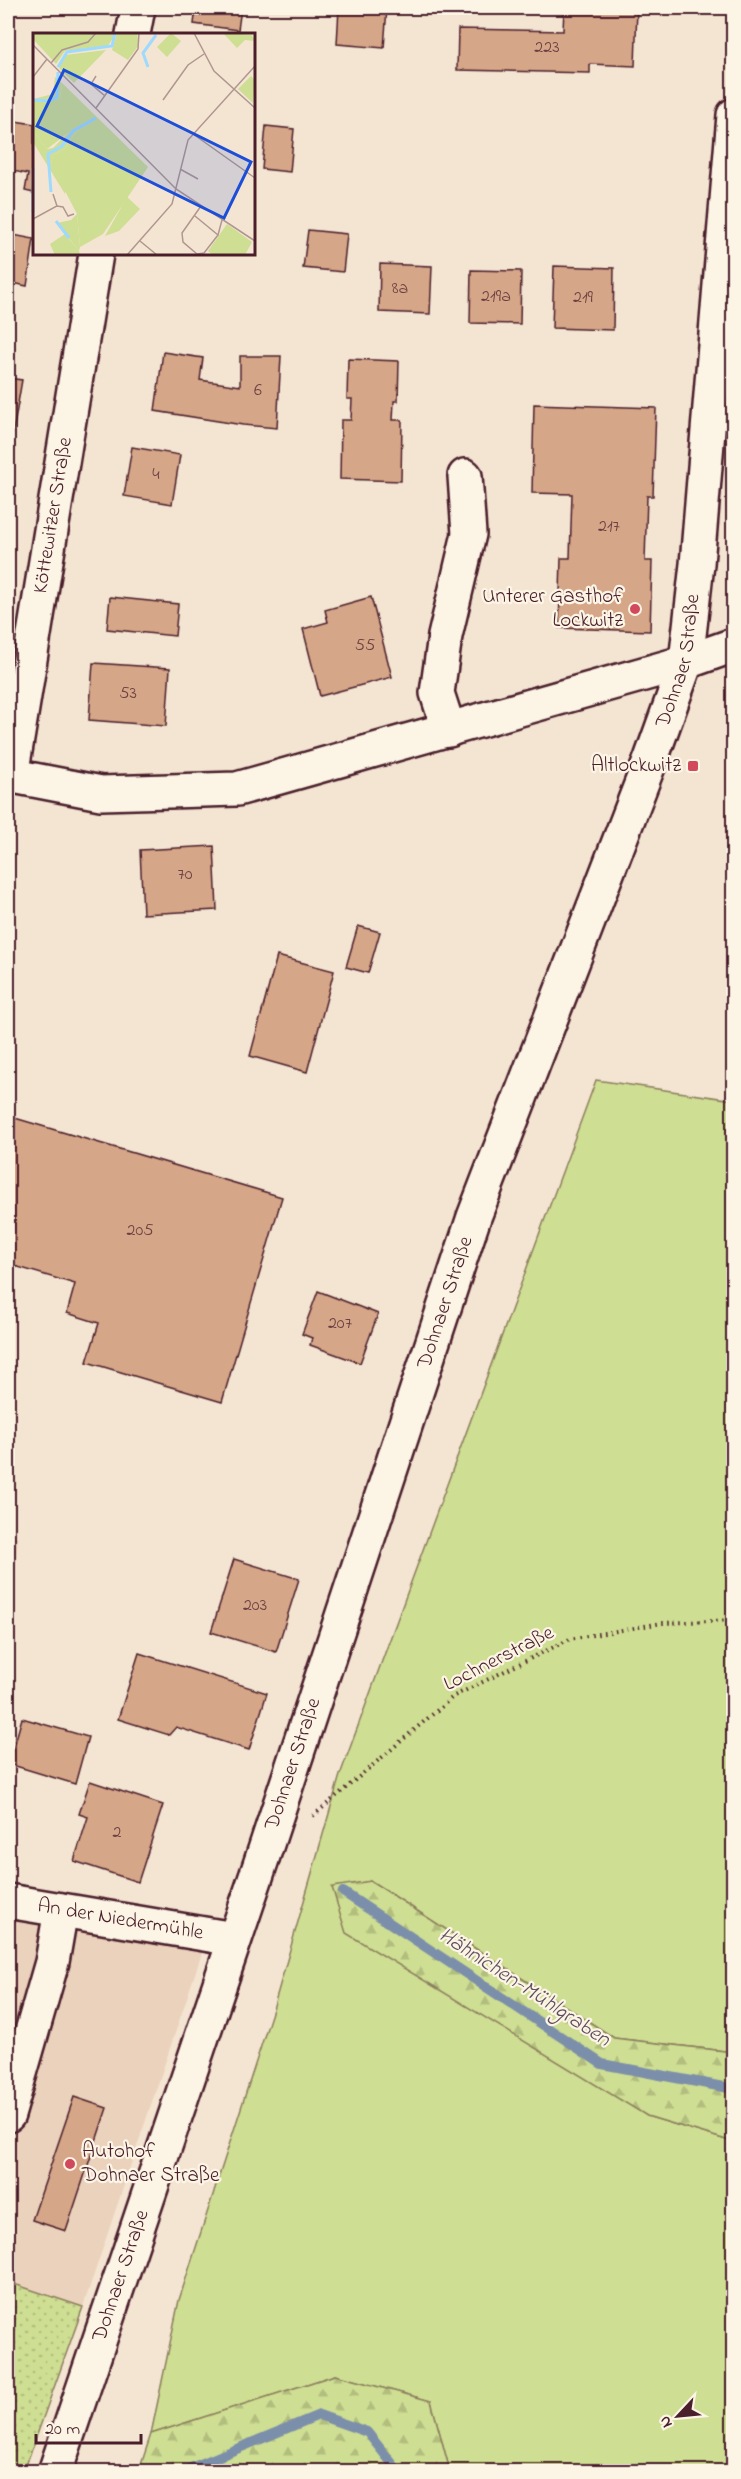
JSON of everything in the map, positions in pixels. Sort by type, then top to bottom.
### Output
[{"type":"main road","points":[[133,33],[138,8]]},
{"type":"main road","name":"Dohnaer Straße","points":[[55,2472],[474,1217],[686,662],[726,298],[734,116]]},
{"type":"main road","name":"Köttewitzer Straße","points":[[9,776],[96,255]]},
{"type":"main road","points":[[449,730],[437,693],[445,636],[469,534],[465,476]]},
{"type":"main road","points":[[9,776],[101,793],[237,789],[686,662],[734,645]]},
{"type":"main road","name":"An der Niedermühle","points":[[8,1900],[234,1939]]},
{"type":"main road","points":[[8,2115],[52,1962],[61,1910]]},
{"type":"path","name":"Lochnerstraße","points":[[308,1820],[454,1696],[570,1639],[662,1623],[734,1620]]},
{"type":"shaded area","points":[[8,1534],[18,1537],[8,1643]]},
{"type":"shaded area","points":[[8,1907],[203,1950],[83,2307],[8,2282]]},
{"type":"green space","points":[[596,1080],[733,1100],[733,2052],[614,2038],[371,1881],[332,1888],[647,2116],[733,2142],[733,2471],[450,2471],[431,2401],[335,2375],[151,2434],[179,2300],[273,2009],[340,1775]]},
{"type":"green space","points":[[371,1881],[614,2038],[733,2052],[733,2142],[647,2116],[346,1933],[332,1887]]},
{"type":"green space","points":[[8,2282],[83,2307],[24,2471],[8,2471]]},
{"type":"green space","points":[[335,2375],[431,2401],[450,2471],[325,2472],[311,2466],[296,2472],[139,2471],[151,2434]]},
{"type":"building","points":[[196,8],[241,8],[238,30],[194,24]]},
{"type":"building","points":[[339,8],[387,8],[384,48],[337,44]]},
{"type":"building","points":[[564,8],[637,8],[635,66],[590,64],[590,73],[457,70],[458,29],[563,31]]},
{"type":"building","points":[[8,120],[33,124],[33,193],[25,191],[28,174],[8,170],[12,146],[8,146]]},
{"type":"building","points":[[266,126],[294,129],[290,172],[262,169]]},
{"type":"building","points":[[308,230],[347,234],[343,272],[303,268]]},
{"type":"building","points":[[8,234],[33,239],[27,286],[8,282]]},
{"type":"building","points":[[380,264],[432,266],[430,314],[379,312]]},
{"type":"building","points":[[554,266],[614,268],[613,330],[552,328]]},
{"type":"building","points":[[471,270],[521,271],[520,324],[470,323]]},
{"type":"building","points":[[163,352],[203,358],[200,380],[240,386],[240,356],[281,356],[277,428],[155,411]]},
{"type":"building","points":[[348,359],[399,361],[398,401],[394,401],[393,420],[402,420],[401,481],[340,479],[341,420],[351,420],[352,399],[347,399]]},
{"type":"building","points":[[8,378],[22,380],[11,444],[8,443]]},
{"type":"building","points":[[534,404],[656,408],[653,496],[647,496],[645,561],[652,561],[650,631],[559,628],[561,558],[570,558],[572,494],[532,493]]},
{"type":"building","points":[[132,447],[180,455],[172,504],[124,496]]},
{"type":"building","points":[[110,597],[178,604],[175,636],[107,629]]},
{"type":"building","points":[[371,597],[392,677],[320,696],[303,629],[328,622],[325,610]]},
{"type":"building","points":[[93,663],[170,668],[166,726],[89,720]]},
{"type":"building","points":[[214,846],[217,910],[143,914],[140,850]]},
{"type":"building","points":[[358,926],[380,932],[368,973],[346,967]]},
{"type":"building","points":[[277,956],[334,971],[307,1072],[250,1056]]},
{"type":"building","points":[[8,1116],[282,1197],[222,1402],[87,1362],[99,1323],[67,1313],[75,1284],[8,1264]]},
{"type":"building","points":[[318,1291],[378,1314],[360,1363],[310,1345],[312,1338],[302,1334]]},
{"type":"building","points":[[234,1559],[299,1579],[276,1652],[211,1632]]},
{"type":"building","points":[[139,1653],[267,1693],[249,1750],[176,1727],[169,1735],[118,1719]]},
{"type":"building","points":[[22,1718],[88,1737],[75,1784],[9,1764]]},
{"type":"building","points":[[90,1781],[163,1805],[138,1882],[74,1861],[88,1817],[79,1814]]},
{"type":"building","name":"Autohof Dohnaer Straße","points":[[74,2097],[107,2108],[66,2231],[32,2220]]},
{"type":"waterway","name":"Hähnichen-Mühlgraben","points":[[343,1892],[602,2064],[734,2089]]},
{"type":"waterway","points":[[181,2472],[319,2415],[367,2432],[399,2472]]},
{"type":"place","name":"Unterer Gasthof Lockwitz","points":[[635,609]]},
{"type":"place","name":"Altlockwitz","points":[[693,766]]},
{"type":"place","name":"Autohof Dohnaer Straße","points":[[70,2164]]}]
